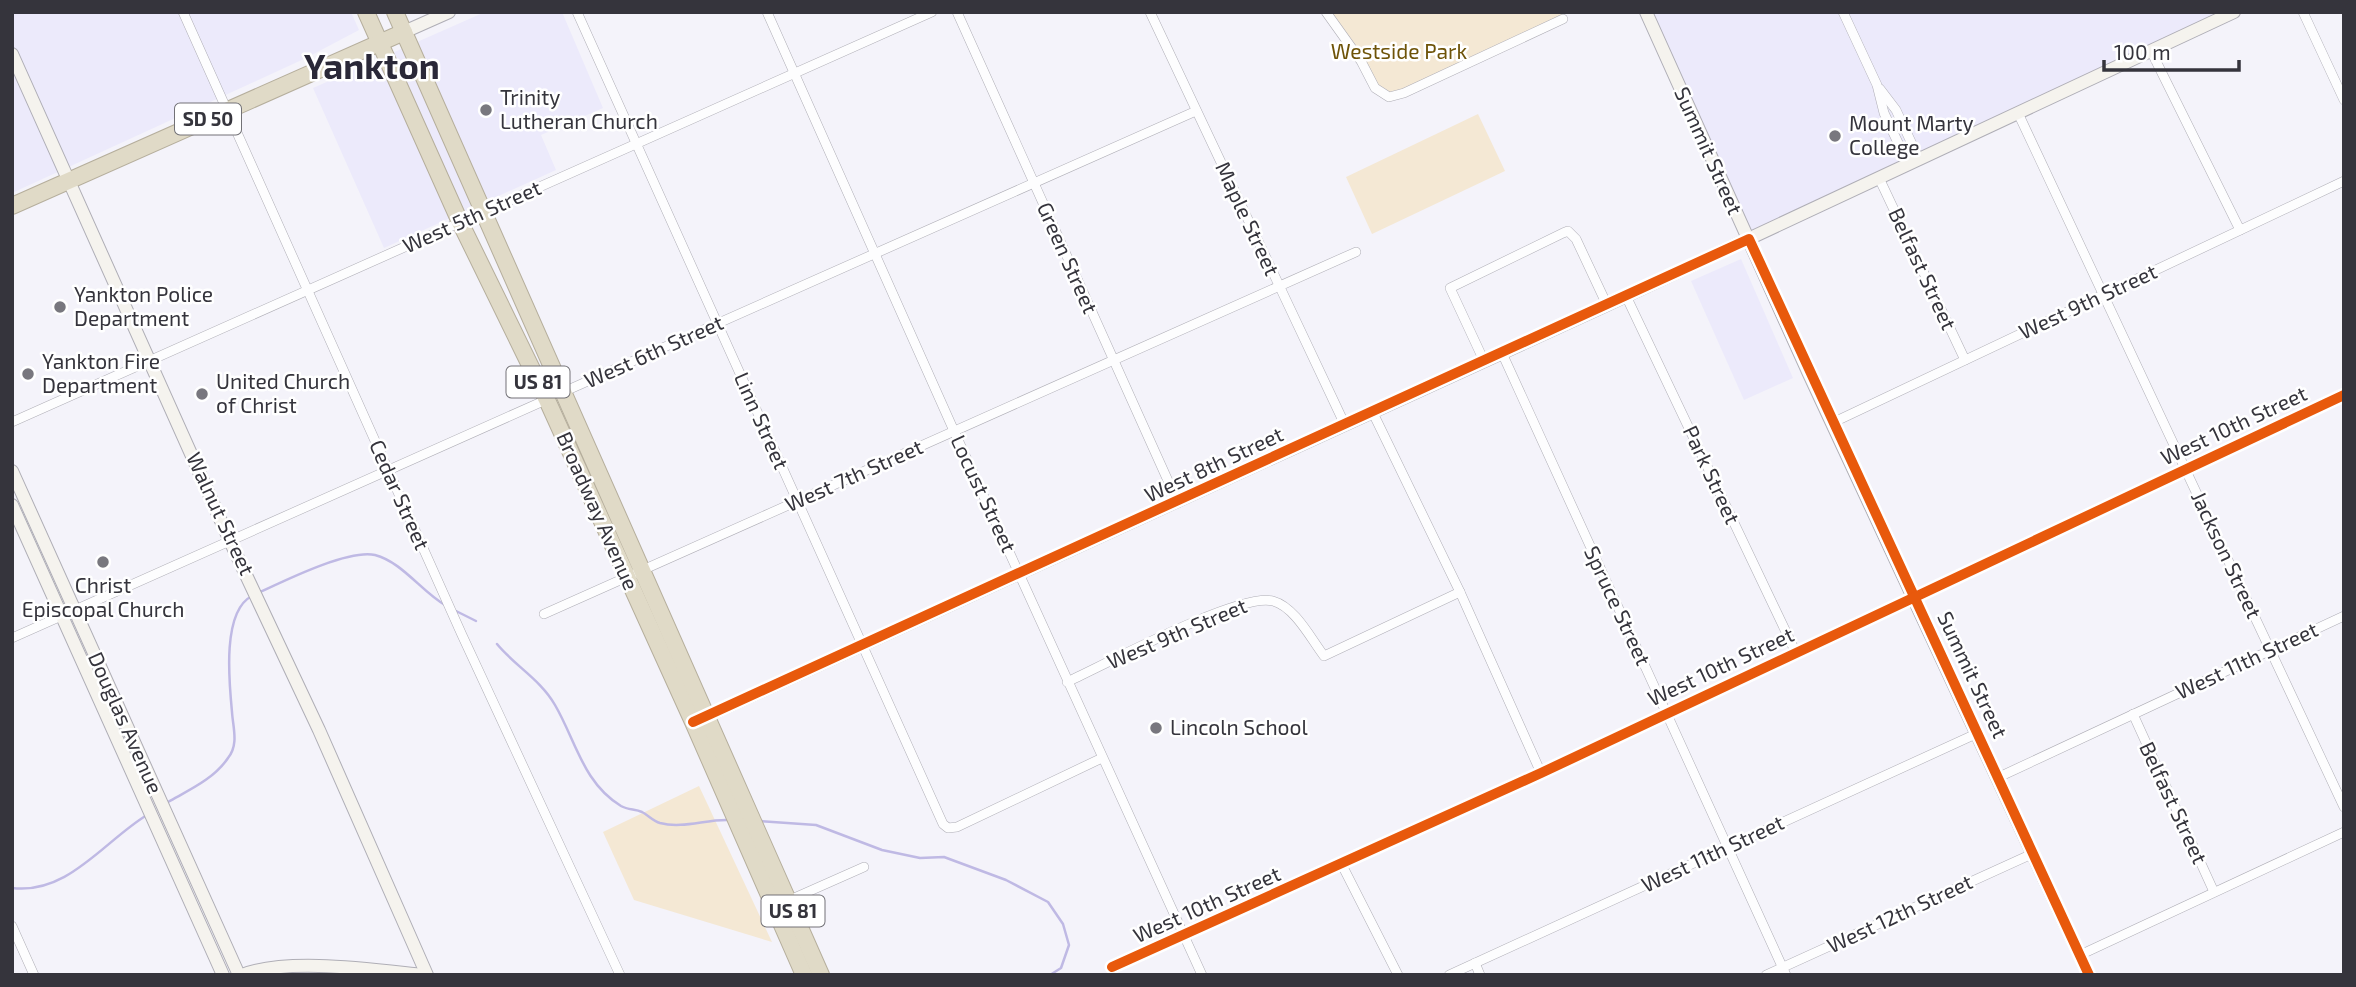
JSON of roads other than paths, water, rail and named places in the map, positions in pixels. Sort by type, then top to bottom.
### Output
[{"type":"highway","name":"Broadway Avenue","points":[[366,12],[460,222],[547,400],[748,847],[821,975]]},
{"type":"highway","name":"Broadway Avenue","points":[[395,12],[482,212],[709,715],[765,847],[804,975]]},
{"type":"highway","name":"SD 50","points":[[12,206],[404,32]]},
{"type":"street","name":"Cedar Street","points":[[183,12],[443,593],[620,975]]},
{"type":"street","points":[[404,32],[449,12]]},
{"type":"street","name":"Linn Street","points":[[577,12],[943,824],[948,828],[957,827],[1102,758]]},
{"type":"street","name":"Locust Street","points":[[767,12],[1067,682],[1202,975]]},
{"type":"street","name":"West 5th Street","points":[[12,422],[932,12]]},
{"type":"street","name":"Green Street","points":[[957,12],[1178,503]]},
{"type":"street","name":"Maple Street","points":[[1150,12],[1345,425]]},
{"type":"street","points":[[1326,12],[1361,61],[1375,88],[1389,97],[1404,93],[1563,19]]},
{"type":"street","name":"Summit Street","points":[[1646,12],[1832,422],[2089,975]]},
{"type":"street","points":[[1843,12],[1877,85],[1884,113],[1914,162]]},
{"type":"street","name":"West 8th Street","points":[[693,722],[1178,503],[2234,12]]},
{"type":"street","points":[[2303,12],[2344,100]]},
{"type":"street","points":[[2151,51],[2240,230]]},
{"type":"street","name":"Walnut Street","points":[[12,54],[230,541],[268,617],[425,975]]},
{"type":"street","points":[[1877,85],[1896,110],[1914,162]]},
{"type":"street","name":"West 6th Street","points":[[12,638],[1196,111]]},
{"type":"street","name":"Jackson Street","points":[[2018,113],[2344,807]]},
{"type":"street","name":"Belfast Street","points":[[1879,178],[1965,360]]},
{"type":"street","name":"West 9th Street","points":[[1832,422],[2344,181]]},
{"type":"street","points":[[1484,361],[1450,288],[1568,231],[1576,239],[1607,305]]},
{"type":"street","name":"West 7th Street","points":[[544,614],[1356,252]]},
{"type":"street","name":"Park Street","points":[[1626,296],[1796,653]]},
{"type":"street","name":"Spruce Street","points":[[1502,353],[1784,971]]},
{"type":"street","name":"West 10th Street","points":[[1112,968],[1342,865],[2344,396]]},
{"type":"street","points":[[1373,413],[1460,592],[1541,772]]},
{"type":"street","name":"Douglas Avenue","points":[[12,471],[68,613],[147,788],[241,975]]},
{"type":"street","name":"Douglas Avenue","points":[[12,505],[68,613]]},
{"type":"street","name":"West 9th Street","points":[[1067,682],[1227,608],[1258,600],[1274,601],[1292,614],[1324,656],[1460,592]]},
{"type":"street","name":"West 11th Street","points":[[1999,777],[2344,616]]},
{"type":"street","name":"Belfast Street","points":[[2133,714],[2214,892]]},
{"type":"street","name":"West 11th Street","points":[[1450,975],[1978,733]]},
{"type":"street","name":"Douglas Avenue","points":[[165,827],[223,975]]},
{"type":"street","points":[[2080,955],[2344,832]]},
{"type":"street","name":"West 12th Street","points":[[1766,975],[1784,971],[2034,853]]},
{"type":"street","points":[[1342,865],[1398,975]]},
{"type":"street","points":[[782,904],[864,867]]},
{"type":"street","points":[[12,926],[34,975]]},
{"type":"street","points":[[1475,963],[1480,975]]},
{"type":"street","points":[[241,975],[263,970],[348,967],[425,975]]},
{"type":"waterway","points":[[258,593],[333,561],[363,554],[375,555],[394,564],[445,605]]},
{"type":"waterway","points":[[168,802],[208,778],[231,753],[234,736],[229,666],[232,631],[242,604],[252,596]]},
{"type":"waterway","points":[[454,610],[476,621]]},
{"type":"waterway","points":[[497,644],[549,696],[589,773],[608,797],[621,806],[642,812],[655,821],[669,825],[729,820]]},
{"type":"waterway","points":[[12,888],[32,888],[68,875],[147,815]]},
{"type":"waterway","points":[[760,821],[816,825],[882,850],[920,858],[944,857],[1006,880],[1048,902],[1063,924],[1069,945],[1061,968],[1050,975]]},
{"type":"place","name":"Trinity Lutheran Church","points":[[486,110]]},
{"type":"place","name":"Mount Marty College","points":[[1835,136]]},
{"type":"place","name":"Yankton Police Department","points":[[60,307]]},
{"type":"place","name":"Yankton Fire Department","points":[[28,374]]},
{"type":"place","name":"United Church of Christ","points":[[202,394]]},
{"type":"place","name":"Christ Episcopal Church","points":[[103,562]]},
{"type":"place","name":"Lincoln School","points":[[1156,728]]},
{"type":"district","name":"Yankton","points":[[372,67]]},
{"type":"park label","name":"Westside Park","points":[[1399,52]]}]
